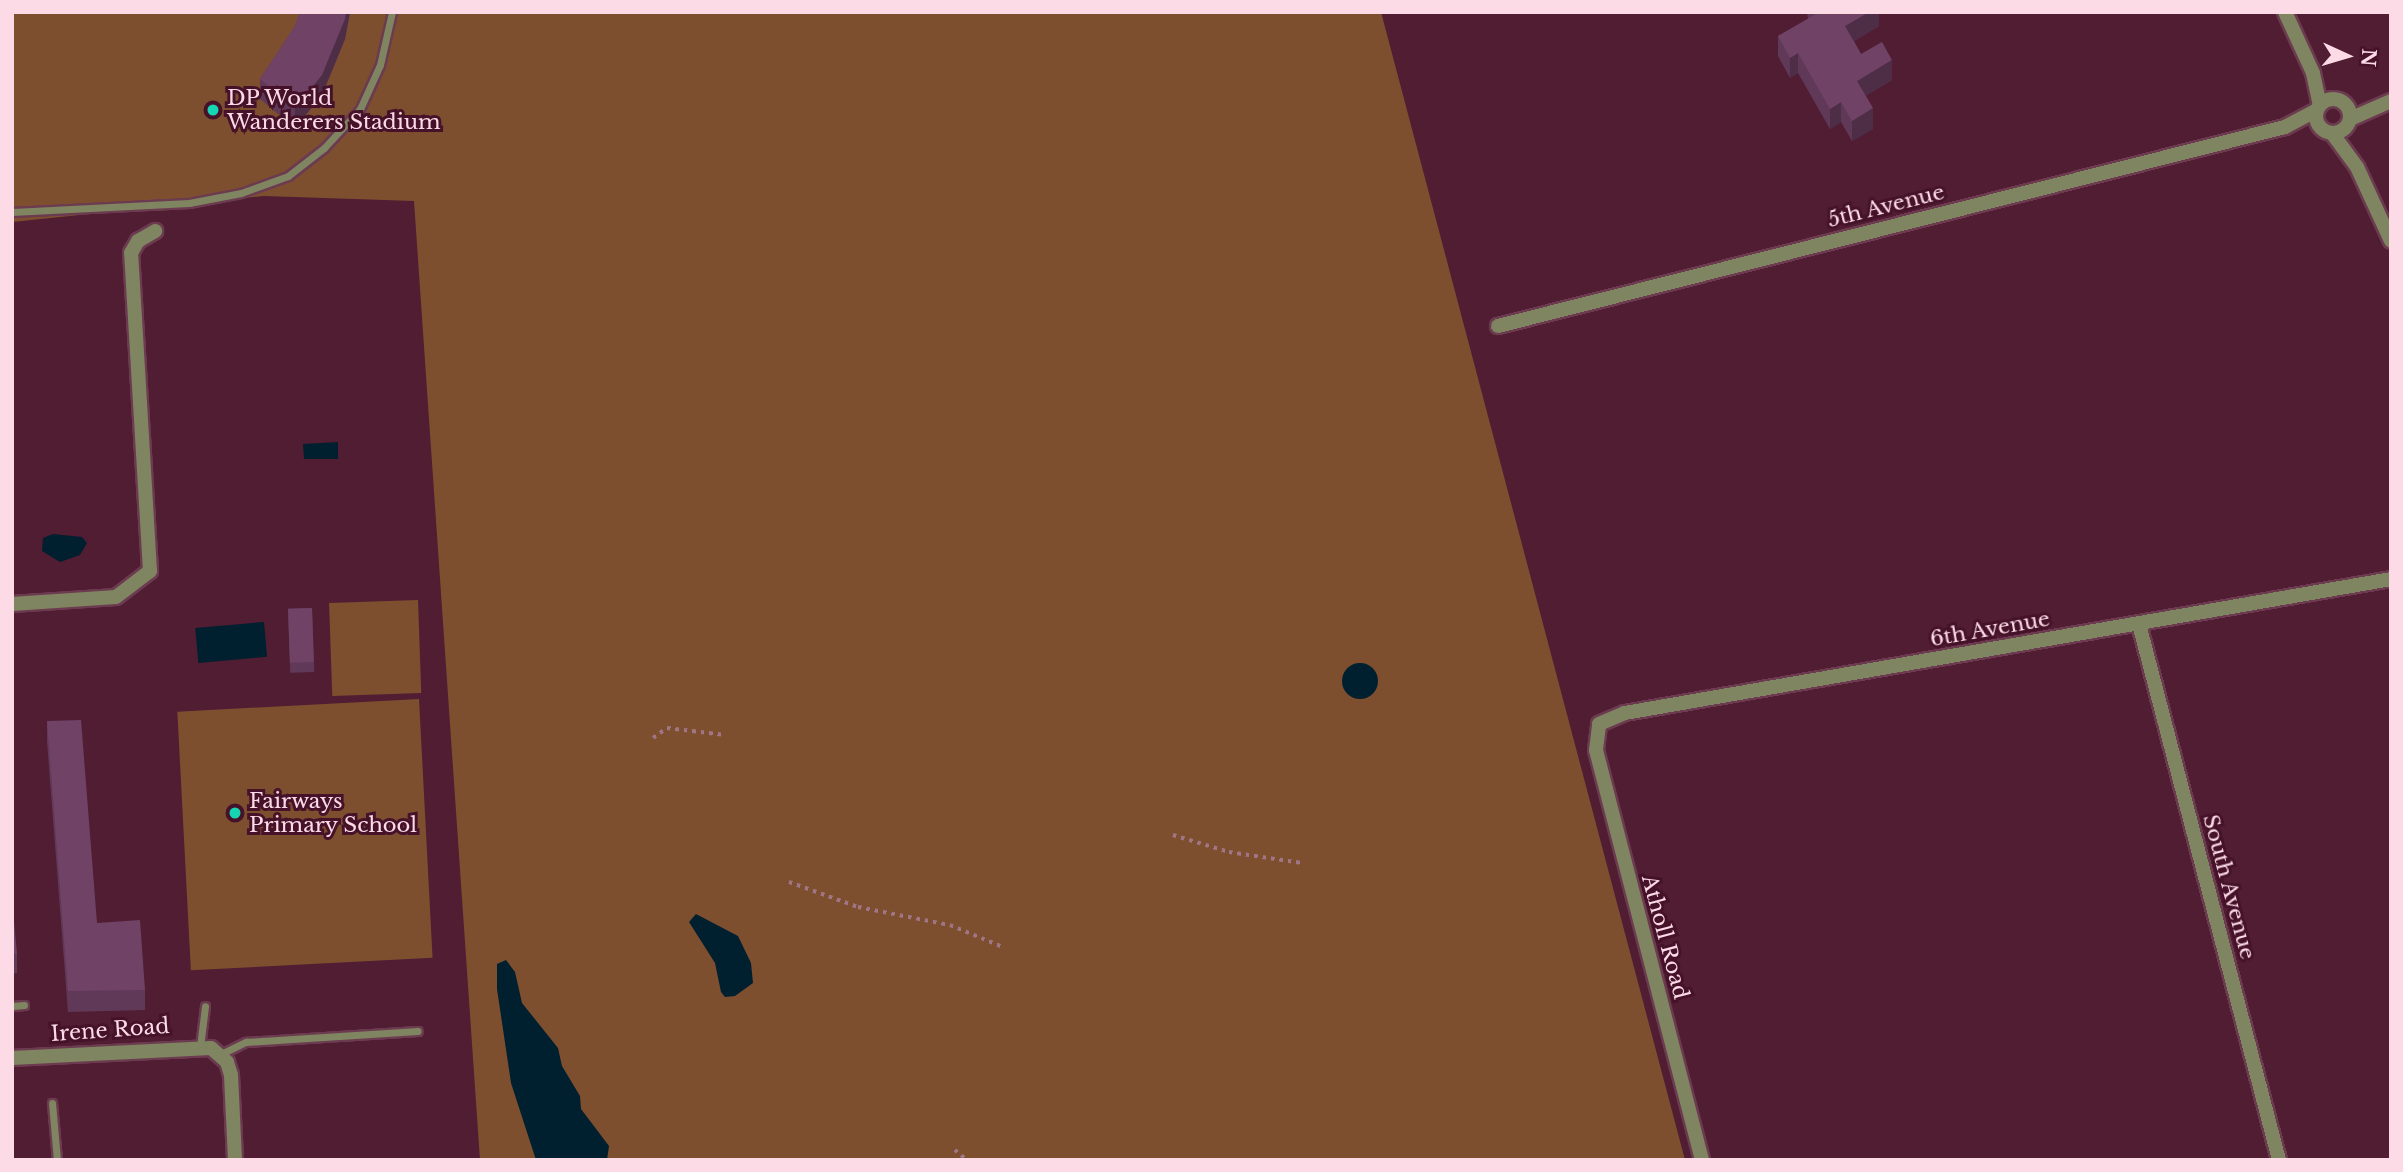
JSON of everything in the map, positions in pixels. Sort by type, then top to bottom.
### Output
[{"type":"street","points":[[2285,12],[2313,73],[2319,108],[2327,131],[2357,167]]},
{"type":"street","points":[[2313,73],[2340,101],[2349,122],[2357,167],[2391,241]]},
{"type":"street","points":[[2340,101],[2388,102]]},
{"type":"street","name":"5th Avenue","points":[[1498,326],[2285,127],[2319,108],[2340,101]]},
{"type":"street","points":[[2327,131],[2388,102]]},
{"type":"street","name":"5th Avenue","points":[[2285,127],[2327,131]]},
{"type":"street","points":[[12,604],[90,601],[116,597],[144,579],[151,562],[131,253],[138,241],[155,231]]},
{"type":"street","name":"6th Avenue","points":[[1599,724],[1625,713],[2391,579]]},
{"type":"street","name":"South Avenue","points":[[2138,624],[2279,1160]]},
{"type":"street","name":"Atholl Road","points":[[1599,724],[1595,733],[1598,758],[1702,1160]]},
{"type":"street","points":[[211,1049],[231,1075],[235,1160]]},
{"type":"street","name":"Irene Road","points":[[12,1058],[211,1049]]},
{"type":"lane","points":[[12,212],[189,203],[241,193],[288,176],[324,148],[360,109],[380,65],[392,12]]},
{"type":"lane","points":[[12,1006],[24,1005]]},
{"type":"lane","points":[[205,1006],[211,1049],[255,1041],[418,1031]]},
{"type":"lane","points":[[52,1103],[57,1160]]},
{"type":"path","points":[[653,738],[667,728],[726,735]]},
{"type":"path","points":[[1173,835],[1229,852],[1302,863]]},
{"type":"path","points":[[789,882],[858,907],[950,925],[1003,947]]},
{"type":"path","points":[[955,1150],[967,1160]]},
{"type":"shaded area","points":[[12,12],[1381,12],[1685,1160],[480,1160],[414,201],[264,196],[12,222]]},
{"type":"shaded area","points":[[418,600],[421,693],[332,696],[329,603]]},
{"type":"shaded area","points":[[419,699],[433,958],[191,970],[177,712]]},
{"type":"water","points":[[338,442],[338,459],[304,459],[303,444]]},
{"type":"water","points":[[53,534],[82,537],[87,543],[80,555],[60,562],[42,551],[43,538]]},
{"type":"water","points":[[264,622],[267,657],[198,663],[195,628]]},
{"type":"water","points":[[1360,663],[1373,668],[1378,681],[1373,694],[1360,699],[1347,694],[1342,681],[1347,668]]},
{"type":"water","points":[[696,914],[738,936],[751,963],[753,983],[735,996],[725,997],[721,992],[715,963],[689,922]]},
{"type":"water","points":[[506,960],[515,972],[522,1003],[558,1048],[562,1066],[580,1096],[581,1109],[609,1146],[607,1160],[536,1160],[511,1083],[497,989],[497,964]]},
{"type":"building","points":[[300,12],[346,12],[322,75],[295,108],[260,79],[295,26]]},
{"type":"building","points":[[1815,12],[1869,12],[1845,26],[1861,54],[1882,42],[1892,60],[1857,81],[1873,108],[1852,121],[1841,102],[1830,109],[1798,53],[1790,58],[1778,36],[1816,14]]},
{"type":"building","points":[[312,608],[314,662],[290,663],[288,609]]},
{"type":"building","points":[[81,720],[97,923],[140,920],[145,990],[68,991],[47,721]]},
{"type":"building","points":[[14,922],[17,954],[12,954]]},
{"type":"place","name":"DP World Wanderers Stadium","points":[[213,110]]},
{"type":"place","name":"Fairways Primary School","points":[[235,813]]}]
